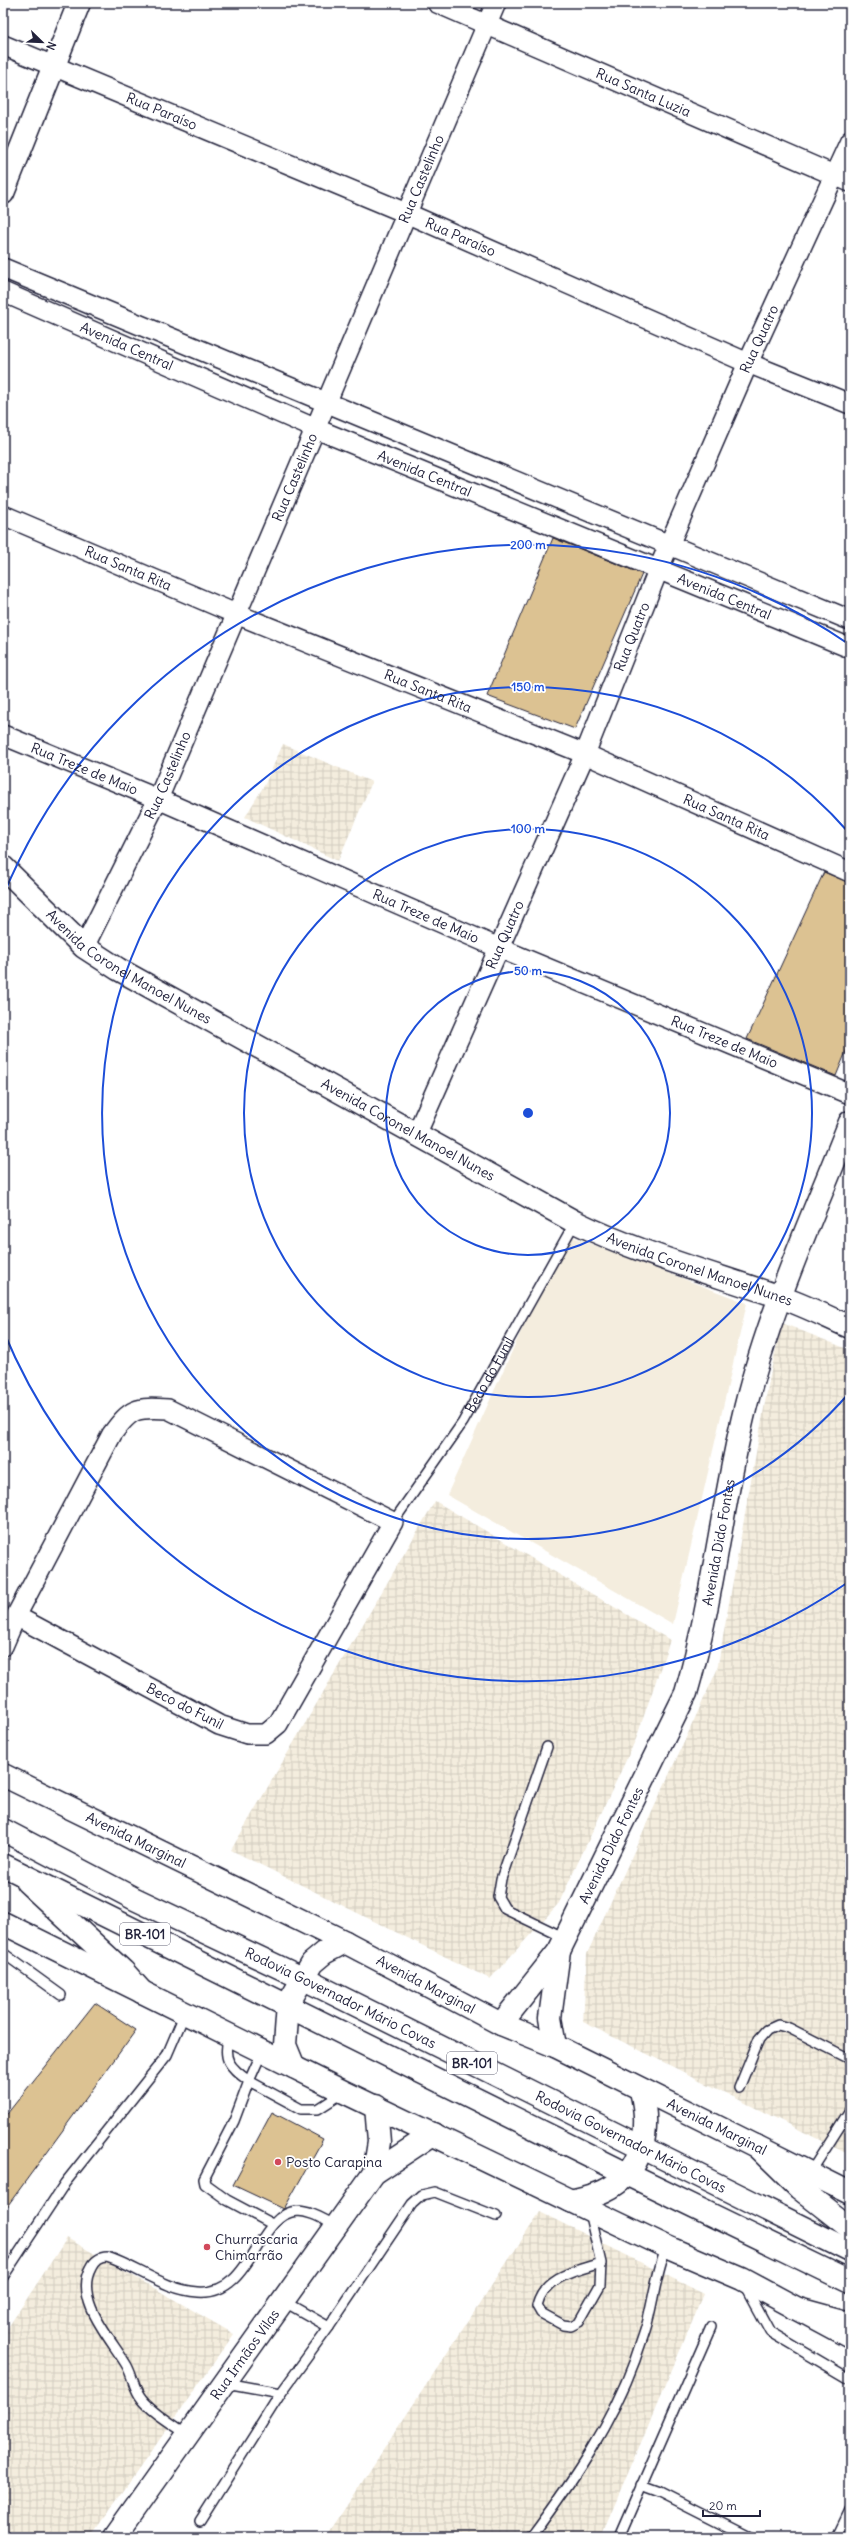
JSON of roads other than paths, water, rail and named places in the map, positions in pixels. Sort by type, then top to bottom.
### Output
[{"type":"street","points":[[3,193],[79,3]]},
{"type":"street","name":"Rua Santa Luzia","points":[[437,3],[842,179]]},
{"type":"street","name":"Rua Castelinho","points":[[84,947],[158,799],[314,428],[496,3]]},
{"type":"street","name":"Rua Paraíso","points":[[3,45],[406,213],[748,364],[850,404]]},
{"type":"street","name":"Rua Quatro","points":[[416,1135],[584,754],[659,568],[670,546],[748,364],[842,179],[850,140]]},
{"type":"street","name":"Avenida Central","points":[[3,268],[325,404],[850,620]]},
{"type":"street","name":"Avenida Central","points":[[3,292],[314,428],[659,568],[850,648]]},
{"type":"street","name":"Rua Santa Rita","points":[[3,515],[236,614],[584,754],[850,872]]},
{"type":"street","name":"Rua Treze de Maio","points":[[3,735],[158,799],[499,948],[850,1094]]},
{"type":"street","name":"Avenida Coronel Manoel Nunes","points":[[3,867],[84,947],[118,969],[575,1222],[610,1239],[664,1260],[781,1297],[850,1327]]},
{"type":"street","name":"Avenida Dido Fontes","points":[[501,2024],[562,1945],[686,1693],[699,1650],[745,1410],[758,1361],[781,1297],[850,1122]]},
{"type":"street","points":[[3,1646],[16,1616],[112,1434],[122,1420],[136,1409],[168,1409],[393,1522]]},
{"type":"street","name":"Beco do Funil","points":[[16,1616],[219,1725],[248,1734],[266,1734],[278,1724],[393,1522]]},
{"type":"street","name":"Avenida Marginal","points":[[3,1775],[344,1942],[501,2024],[555,2046],[641,2091],[850,2193]]},
{"type":"street","name":"Rodovia Governador Mário Covas","points":[[3,1830],[135,1899],[302,1978],[850,2252]]},
{"type":"street","points":[[9,1867],[53,1909],[123,1971],[142,1992]]},
{"type":"street","name":"Rodovia Governador Mário Covas","points":[[9,1867],[288,2004],[627,2174],[850,2282]]},
{"type":"street","points":[[3,1922],[344,2092],[376,2106],[667,2247],[742,2279],[850,2337]]},
{"type":"street","points":[[294,2067],[285,2045],[288,2004],[312,1963],[324,1953],[344,1942]]},
{"type":"street","name":"Avenida Dido Fontes","points":[[555,2046],[550,2018],[551,2002],[562,1945]]},
{"type":"street","points":[[580,2205],[603,2192],[627,2174],[641,2148],[646,2126],[646,2112],[641,2091]]},
{"type":"street","name":"Rua Irmãos Vilas","points":[[374,2173],[379,2142],[376,2106]]},
{"type":"street","name":"Rua Irmãos Vilas","points":[[115,2537],[374,2173],[433,2134]]},
{"type":"street","points":[[756,2146],[798,2188],[850,2228]]},
{"type":"street","points":[[795,2308],[850,2324]]},
{"type":"lane","name":"Beco do Funil","points":[[393,1522],[463,1422],[575,1222]]},
{"type":"lane","points":[[547,1747],[501,1879],[498,1898],[505,1909],[562,1945]]},
{"type":"lane","points":[[3,1953],[61,1995]]},
{"type":"lane","points":[[3,2277],[65,2183],[167,2055],[185,2013]]},
{"type":"lane","points":[[739,2088],[759,2039],[767,2030],[778,2026],[789,2028],[850,2059]]},
{"type":"lane","points":[[229,2035],[225,2049],[226,2059],[237,2073],[301,2109],[318,2109],[344,2092]]},
{"type":"lane","points":[[263,2052],[249,2081],[234,2121],[204,2179],[204,2184],[227,2200],[272,2224]]},
{"type":"lane","points":[[810,2173],[850,2110]]},
{"type":"lane","points":[[200,2520],[281,2393],[329,2328],[412,2204],[422,2196],[435,2192],[496,2216]]},
{"type":"lane","points":[[580,2205],[601,2263],[600,2285],[579,2322],[571,2326],[563,2325],[541,2312],[537,2306],[540,2295],[558,2277],[601,2263]]},
{"type":"lane","points":[[188,2435],[142,2400],[136,2391],[130,2371],[103,2332],[92,2310],[87,2290],[88,2273],[96,2261],[107,2257],[145,2275],[173,2285],[198,2292],[209,2291],[224,2286],[237,2276],[256,2251],[272,2224],[288,2213],[298,2211],[311,2213],[336,2226]]},
{"type":"lane","points":[[531,2537],[578,2473],[616,2402],[634,2362],[648,2322],[662,2258],[667,2247]]},
{"type":"lane","points":[[742,2279],[770,2332],[850,2379]]},
{"type":"lane","points":[[283,2301],[329,2328]]},
{"type":"lane","points":[[619,2537],[711,2327]]},
{"type":"lane","points":[[225,2382],[281,2393]]},
{"type":"lane","points":[[641,2485],[660,2492],[749,2537]]},
{"type":"lane","points":[[837,2537],[850,2510]]},
{"type":"place","name":"Posto Carapina","points":[[278,2162]]},
{"type":"place","name":"Churrascaria Chimarrão","points":[[207,2247]]}]
